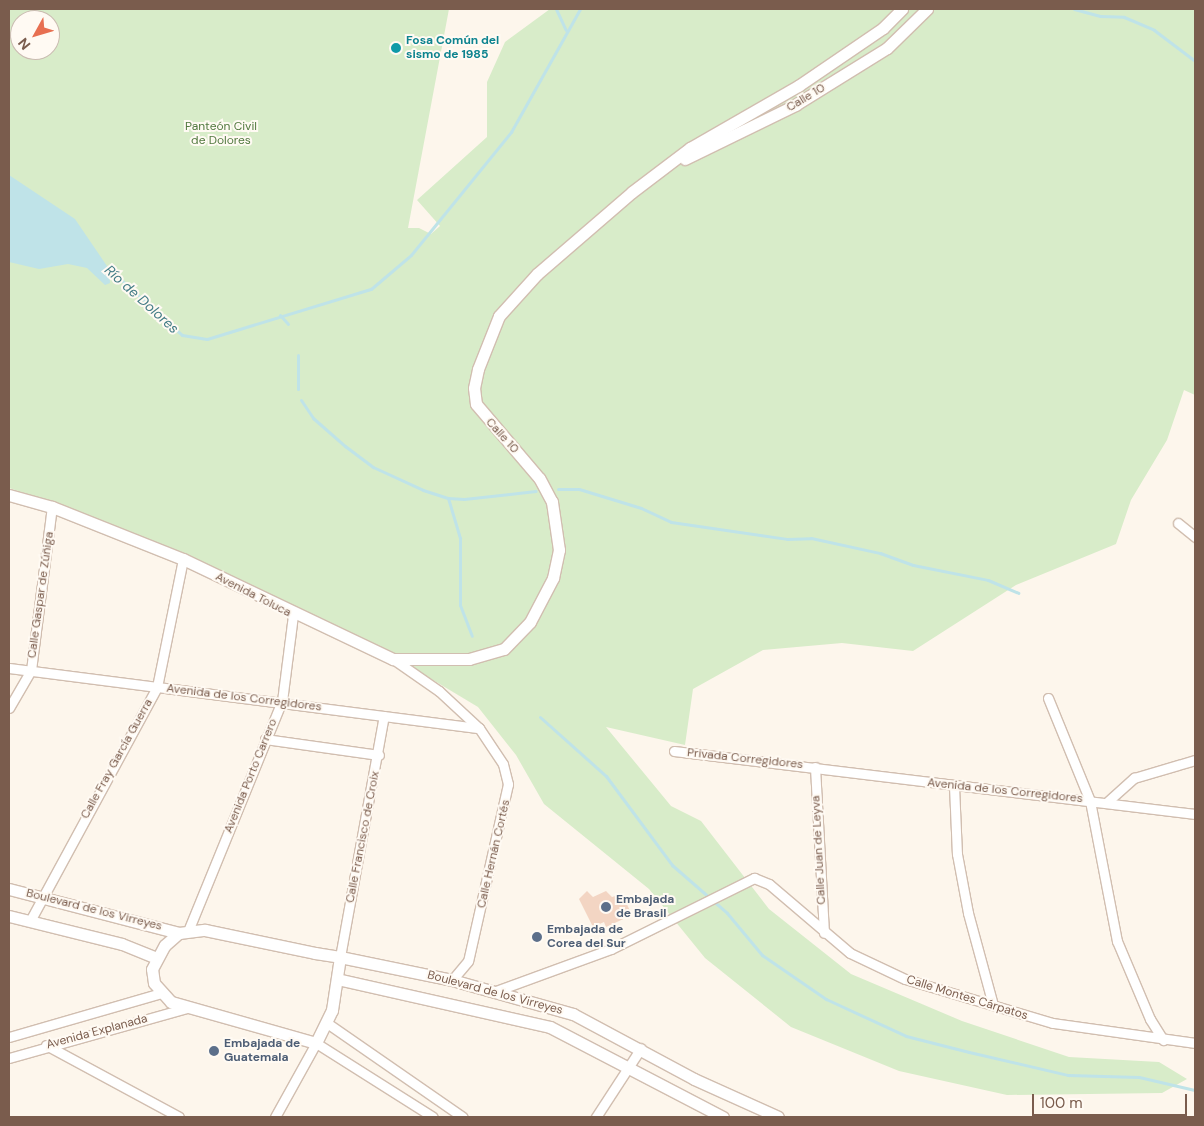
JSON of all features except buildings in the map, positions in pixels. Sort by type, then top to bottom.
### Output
[{"type":"street","name":"Calle 10","points":[[392,660],[486,657],[504,649],[530,622],[553,578],[559,550],[557,523],[539,478],[476,404],[474,388],[478,369],[499,316],[509,304],[632,192],[690,148],[798,86],[883,28],[902,9]]},
{"type":"street","name":"Calle 10","points":[[669,165],[795,105],[888,48],[927,9]]},
{"type":"street","name":"Avenida Toluca","points":[[9,495],[52,507],[183,559],[293,615],[392,660],[440,691],[479,728]]},
{"type":"street","name":"Calle Gaspar de Zúñiga","points":[[9,708],[31,670],[52,507]]},
{"type":"street","points":[[1178,523],[1195,536]]},
{"type":"street","name":"Calle Fray García Guerra","points":[[30,921],[157,687],[183,559]]},
{"type":"street","name":"Avenida Porto Carrero","points":[[184,932],[282,701],[293,615]]},
{"type":"street","name":"Avenida de los Corregidores","points":[[9,668],[282,701],[479,728]]},
{"type":"street","points":[[1048,698],[1090,800],[1117,941],[1150,1020],[1162,1040]]},
{"type":"street","name":"Calle Francisco de Croix","points":[[340,957],[379,756],[384,716]]},
{"type":"street","name":"Calle Hernán Cortés","points":[[452,980],[468,961],[508,791],[503,764],[479,728]]},
{"type":"street","points":[[265,739],[379,756]]},
{"type":"street","name":"Privada Corregidores","points":[[674,751],[815,767]]},
{"type":"street","points":[[1106,803],[1117,790],[1134,778],[1195,760]]},
{"type":"street","name":"Avenida de los Corregidores","points":[[815,767],[954,786],[1090,800],[1195,814]]},
{"type":"street","name":"Calle Juan de Leyva","points":[[815,767],[824,933]]},
{"type":"street","points":[[954,786],[957,854],[968,913],[993,1005]]},
{"type":"street","name":"Calle Montes Cárpatos","points":[[496,991],[571,966],[666,921],[741,882],[754,878],[769,884],[824,933],[879,969],[993,1005],[1087,1030],[1195,1043]]},
{"type":"street","name":"Boulevard de los Virreyes","points":[[9,890],[42,896],[184,932],[205,930],[452,980],[496,991],[573,1014],[641,1048],[694,1079],[778,1117]]},
{"type":"street","name":"Boulevard de los Virreyes","points":[[9,916],[122,944],[156,958]]},
{"type":"street","points":[[184,932],[156,958],[152,969],[161,993],[187,1008],[288,1032],[316,1043],[433,1117]]},
{"type":"street","points":[[276,1117],[327,1023],[340,957]]},
{"type":"street","name":"Boulevard de los Virreyes","points":[[337,979],[518,1017],[569,1034],[723,1117]]},
{"type":"street","name":"Avenida Explanada","points":[[9,1037],[161,993]]},
{"type":"street","name":"Avenida Explanada","points":[[9,1058],[46,1045],[187,1008]]},
{"type":"street","points":[[327,1023],[463,1117]]},
{"type":"street","points":[[46,1045],[179,1117]]},
{"type":"street","points":[[596,1117],[641,1048]]},
{"type":"green space","name":"Panteón Civil de Dolores","points":[[9,9],[449,9],[408,228],[419,228],[431,234],[440,226],[417,200],[487,137],[487,82],[505,42],[550,9],[1195,9],[1195,395],[1184,390],[1167,440],[1131,500],[1116,544],[1016,585],[913,651],[842,643],[763,650],[693,689],[685,745],[606,727],[671,806],[701,821],[769,909],[851,974],[962,1021],[1069,1057],[1159,1062],[1187,1079],[1162,1093],[1007,1095],[899,1071],[791,1027],[705,958],[649,889],[544,804],[516,755],[478,707],[363,638],[52,502],[9,488]]},
{"type":"water","points":[[9,175],[75,219],[109,269],[110,283],[105,285],[87,268],[68,264],[39,269],[9,262]]},
{"type":"waterway","points":[[556,9],[566,30]]},
{"type":"waterway","name":"Río de Dolores","points":[[107,267],[182,335],[207,339],[371,289],[411,255],[511,132],[580,9]]},
{"type":"waterway","points":[[1074,9],[1100,16],[1124,17],[1154,30],[1195,61]]},
{"type":"waterway","points":[[280,315],[288,324]]},
{"type":"waterway","points":[[298,355],[298,389]]},
{"type":"waterway","points":[[301,400],[313,418],[373,467],[423,490],[448,498],[464,499],[536,491]]},
{"type":"waterway","points":[[558,489],[579,489],[641,508],[671,522],[787,539],[811,538],[880,553],[913,565],[988,580],[1018,593]]},
{"type":"waterway","points":[[448,498],[460,538],[460,605],[472,636]]},
{"type":"waterway","points":[[540,717],[606,776],[672,865],[727,913],[762,955],[826,999],[906,1036],[969,1052],[1068,1075],[1139,1077],[1195,1090]]},
{"type":"place","name":"Fosa Común del sismo de 1985","points":[[396,48]]},
{"type":"place","name":"Embajada de Brasil","points":[[606,907]]},
{"type":"place","name":"Embajada de Corea del Sur","points":[[537,937]]},
{"type":"place","name":"Embajada de Guatemala","points":[[214,1051]]}]
